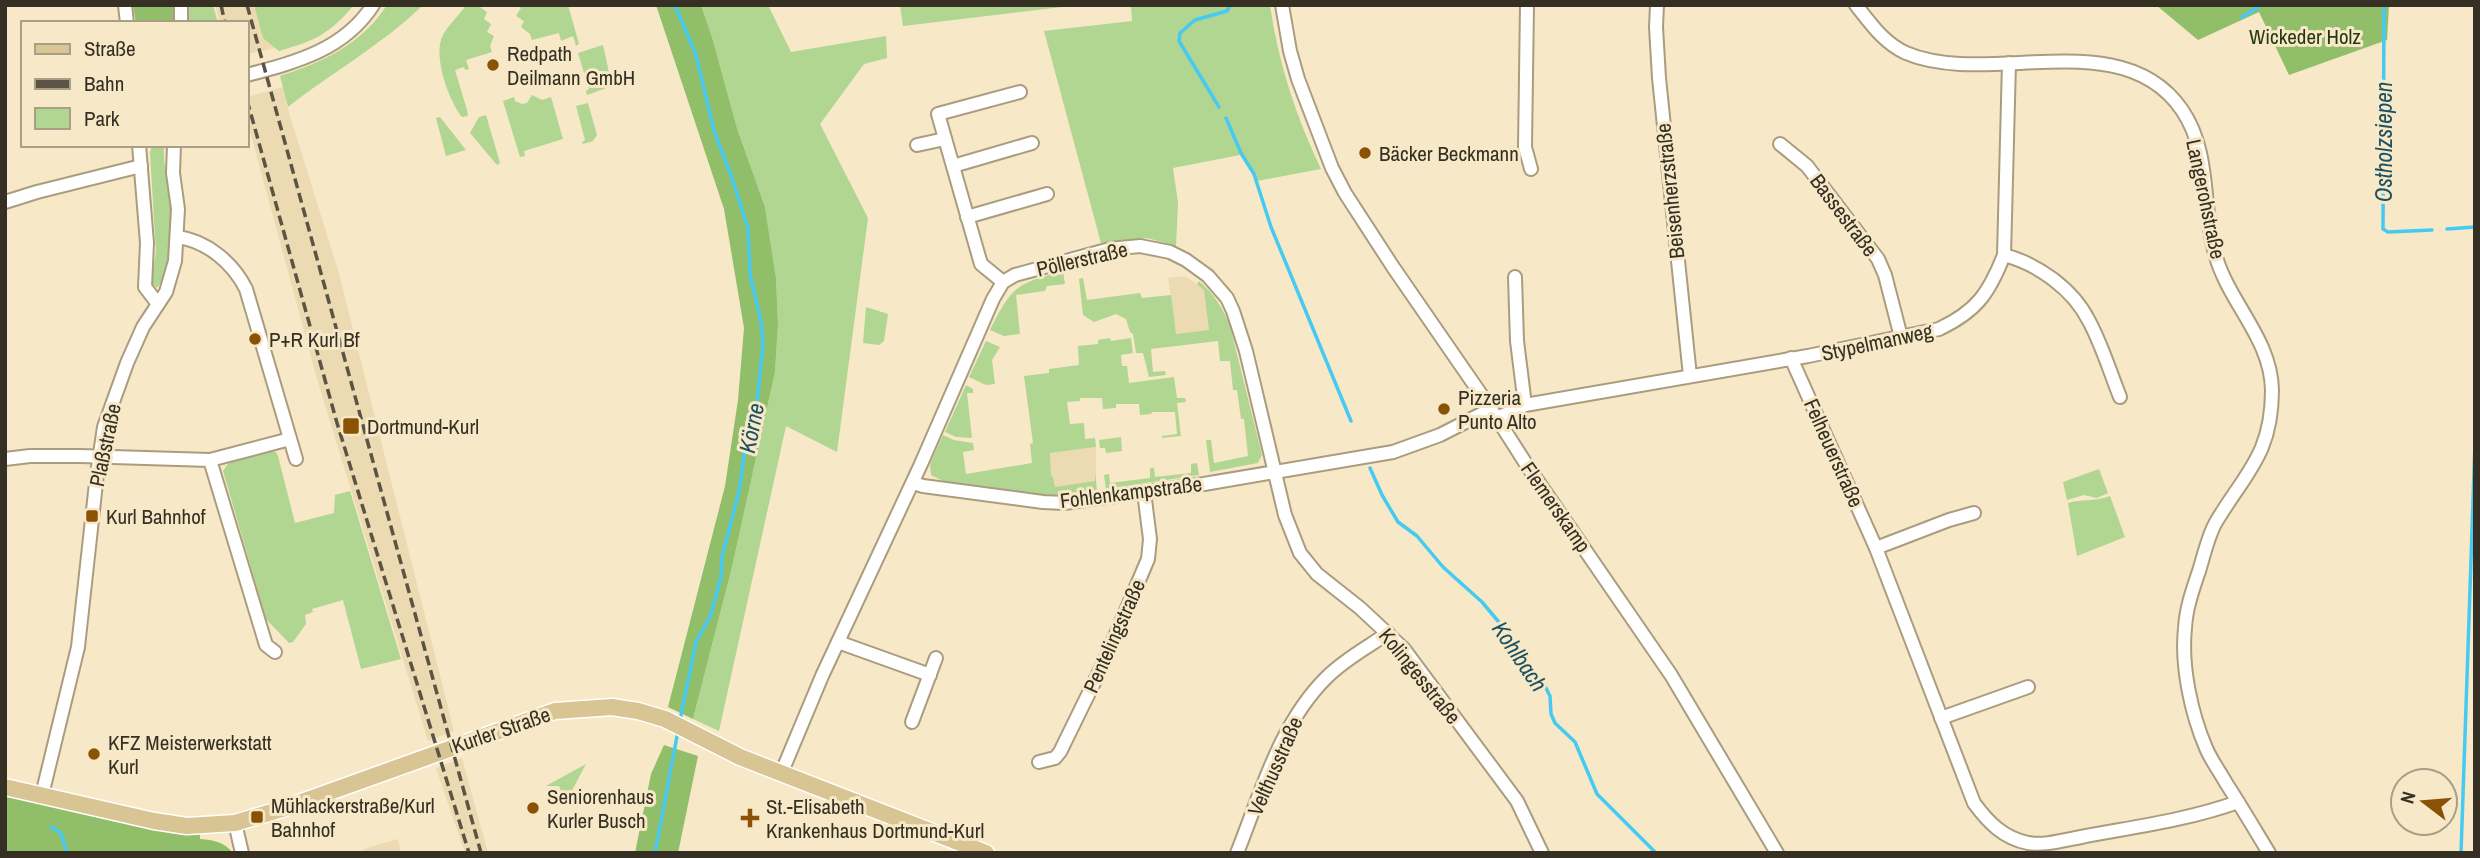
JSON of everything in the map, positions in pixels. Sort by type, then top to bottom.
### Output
[{"type":"main road","name":"Kurler Straße","points":[[5,787],[120,814],[187,826],[235,823],[285,808],[555,711],[612,707],[665,719],[740,757],[986,853]]},
{"type":"street","points":[[248,75],[317,53],[344,38],[373,5]]},
{"type":"street","name":"Flemerskamp","points":[[1282,5],[1298,79],[1332,168],[1393,267],[1671,675],[1777,853]]},
{"type":"street","points":[[1527,5],[1525,147],[1531,169]]},
{"type":"street","name":"Beisenherzstraße","points":[[1657,5],[1659,78],[1690,376]]},
{"type":"street","name":"Langerohstraße","points":[[1856,5],[1884,40],[1925,60],[2106,64],[2131,71],[2149,79],[2181,109],[2195,134],[2202,159],[2216,256],[2226,281],[2255,330],[2266,356],[2272,386],[2271,421],[2264,445],[2249,475],[2215,524],[2191,595],[2185,628],[2186,663],[2197,722],[2206,750],[2269,853]]},
{"type":"street","name":"Stypelmanweg","points":[[1494,413],[1525,405],[1939,330],[1972,310],[1994,281],[2004,254],[2009,63]]},
{"type":"street","points":[[781,774],[838,642],[1003,282],[981,264],[938,114],[1020,92]]},
{"type":"street","points":[[918,145],[945,138]]},
{"type":"street","points":[[953,166],[1032,142]]},
{"type":"street","name":"Bassestraße","points":[[1780,144],[1807,166],[1878,259],[1885,275],[1901,337]]},
{"type":"street","points":[[139,147],[147,243],[145,287],[158,304]]},
{"type":"street","name":"Plaßstraße","points":[[42,795],[78,647],[104,427],[123,371],[143,327],[170,284],[178,237],[178,209],[173,173],[174,147]]},
{"type":"street","points":[[5,202],[141,166]]},
{"type":"street","points":[[967,216],[1047,194]]},
{"type":"street","points":[[178,237],[198,243],[232,267],[240,276],[296,459]]},
{"type":"street","name":"Pöllerstraße","points":[[1003,282],[1016,275],[1110,249],[1140,246],[1156,248],[1186,260],[1208,276],[1227,298],[1233,311],[1246,351],[1275,472]]},
{"type":"street","points":[[2004,254],[2060,284],[2079,305],[2089,320],[2120,397]]},
{"type":"street","points":[[1515,277],[1517,341],[1525,405]]},
{"type":"street","name":"Felheuerstraße","points":[[1791,358],[1876,548],[1973,803],[1988,822],[2028,848],[2133,828],[2238,802]]},
{"type":"street","name":"Fohlenkampstraße","points":[[913,482],[923,486],[1065,503],[1378,455],[1410,447],[1494,413]]},
{"type":"street","points":[[5,459],[30,456],[210,460],[290,439]]},
{"type":"street","points":[[210,460],[266,645],[275,652]]},
{"type":"street","name":"Kolingesstraße","points":[[1275,472],[1285,515],[1300,553],[1317,574],[1404,649],[1517,801],[1542,853]]},
{"type":"street","name":"Pentelingstraße","points":[[1039,762],[1055,758],[1060,752],[1148,559],[1150,539],[1144,492]]},
{"type":"street","points":[[1876,548],[1974,513]]},
{"type":"street","name":"Velthusstraße","points":[[1237,853],[1282,741],[1303,706],[1329,675],[1388,633]]},
{"type":"street","points":[[838,642],[930,675]]},
{"type":"street","points":[[912,722],[936,659]]},
{"type":"street","points":[[1941,718],[2028,687]]},
{"type":"street","points":[[235,823],[242,853]]},
{"type":"shaded area","points":[[215,5],[254,5],[263,38],[276,48],[248,54],[248,21],[219,21]]},
{"type":"shaded area","points":[[283,87],[338,270],[454,731],[428,741],[317,379],[248,124],[248,97]]},
{"type":"shaded area","points":[[1185,276],[1204,289],[1209,330],[1176,334],[1168,278]]},
{"type":"shaded area","points":[[1096,447],[1096,481],[1054,487],[1050,453]]},
{"type":"shaded area","points":[[462,758],[488,853],[465,853],[436,768]]},
{"type":"shaded area","points":[[398,839],[401,853],[356,853],[373,846]]},
{"type":"green space","points":[[133,5],[175,5],[176,21],[136,21]]},
{"type":"green space","points":[[185,5],[213,5],[217,21],[185,21]]},
{"type":"green space","points":[[254,5],[354,5],[321,35],[279,51],[263,38]]},
{"type":"green space","points":[[387,5],[423,5],[374,46],[288,107],[280,76],[340,50],[366,31]]},
{"type":"green space","points":[[466,5],[477,5],[487,12],[484,19],[491,24],[487,32],[494,36],[490,46],[492,52],[466,60],[469,69],[465,70],[464,67],[455,70],[468,116],[462,117],[447,89],[441,66],[440,44],[448,27]]},
{"type":"green space","points":[[516,5],[568,5],[579,44],[576,46],[573,36],[561,41],[559,33],[532,40],[530,34],[521,27],[524,21],[516,16],[521,8]]},
{"type":"green space","points":[[656,5],[701,5],[737,128],[765,207],[776,278],[778,324],[775,372],[732,567],[693,719],[668,707],[725,486],[738,400],[744,328],[724,209]]},
{"type":"green space","points":[[701,5],[768,5],[791,52],[886,36],[887,58],[864,64],[820,124],[868,218],[837,452],[786,426],[719,731],[693,719],[732,567],[775,372],[778,324],[776,278],[765,207],[737,128]]},
{"type":"green space","points":[[900,5],[1079,5],[903,26]]},
{"type":"green space","points":[[1131,5],[1270,5],[1289,89],[1321,169],[1257,181],[1240,155],[1173,168],[1178,203],[1176,246],[1147,238],[1101,243],[1044,31],[1132,21]]},
{"type":"green space","name":"Wickeder Holz","points":[[2156,5],[2389,5],[2387,40],[2289,75],[2259,12],[2198,40]]},
{"type":"green space","points":[[603,45],[612,86],[587,95],[586,91],[589,89],[578,53]]},
{"type":"green space","points":[[532,95],[542,100],[551,97],[563,139],[524,151],[525,156],[520,157],[503,101],[514,97],[515,101],[527,103]]},
{"type":"green space","points":[[588,103],[597,135],[593,141],[583,144],[585,140],[576,106]]},
{"type":"green space","points":[[486,115],[500,163],[497,165],[470,133],[479,117]]},
{"type":"green space","points":[[440,117],[466,150],[446,156],[436,118]]},
{"type":"green space","points":[[152,147],[164,147],[170,201],[168,259],[162,281],[157,288],[151,283],[156,252]]},
{"type":"green space","points":[[1063,271],[1065,284],[1047,286],[1045,291],[1016,295],[1020,334],[1004,336],[990,330],[1004,304],[1017,289]]},
{"type":"green space","points":[[1083,278],[1087,300],[1140,293],[1142,298],[1171,295],[1176,334],[1209,330],[1204,290],[1197,284],[1199,281],[1209,291],[1230,326],[1262,455],[1258,463],[1210,472],[1206,440],[1211,440],[1214,463],[1248,456],[1244,419],[1241,419],[1237,390],[1233,390],[1230,361],[1220,361],[1218,341],[1151,349],[1153,372],[1165,371],[1166,375],[1149,377],[1143,353],[1136,353],[1133,334],[1126,319],[1116,314],[1094,322],[1083,315],[1079,279]]},
{"type":"green space","points":[[866,307],[888,314],[884,341],[879,345],[863,343]]},
{"type":"green space","points":[[1110,338],[1111,341],[1131,338],[1133,353],[1121,355],[1122,366],[1127,366],[1129,383],[1174,377],[1177,398],[1185,398],[1186,402],[1177,403],[1181,436],[1162,438],[1177,434],[1175,412],[1140,415],[1139,404],[1116,404],[1116,408],[1103,409],[1102,398],[1080,398],[1080,401],[1067,402],[1070,424],[1084,423],[1085,439],[1095,438],[1096,447],[1050,453],[1051,476],[1055,487],[1095,481],[1095,471],[1097,490],[1073,493],[1073,497],[1056,497],[947,483],[931,475],[930,464],[943,435],[973,443],[974,450],[963,452],[966,474],[1032,463],[1030,444],[1033,443],[1024,376],[1079,365],[1078,346],[1098,344],[1098,340]]},
{"type":"green space","points":[[986,341],[1000,347],[992,360],[995,384],[986,385],[969,377]]},
{"type":"green space","points":[[966,385],[973,389],[973,393],[967,393],[972,438],[956,437],[945,432]]},
{"type":"green space","points":[[1121,437],[1122,451],[1106,453],[1105,448],[1100,448],[1099,440]]},
{"type":"green space","points":[[271,451],[278,456],[295,523],[334,513],[335,495],[350,491],[401,659],[361,669],[343,600],[312,609],[313,612],[305,615],[306,624],[293,642],[289,643],[266,619],[223,471],[232,462]]},
{"type":"green space","points":[[1197,463],[1199,475],[1106,489],[1104,475],[1109,474],[1110,483],[1150,478],[1150,468],[1154,468],[1155,477],[1191,473],[1191,464]]},
{"type":"green space","points":[[2099,469],[2108,493],[2097,498],[2084,495],[2067,500],[2063,482]]},
{"type":"green space","points":[[2110,496],[2125,537],[2077,556],[2068,503]]},
{"type":"green space","points":[[664,745],[698,756],[678,853],[635,853],[651,774]]},
{"type":"green space","points":[[586,764],[570,794],[561,791],[559,786],[546,786]]},
{"type":"green space","points":[[5,796],[151,828],[200,834],[200,839],[218,842],[233,853],[5,853]]},
{"type":"waterway","name":"Körne","points":[[675,5],[696,55],[714,131],[748,228],[750,275],[761,321],[763,344],[757,402],[722,557],[721,577],[710,617],[696,642],[680,720]]},
{"type":"waterway","name":"Kohlbach","points":[[1219,107],[1179,41],[1180,33],[1195,20],[1227,11],[1230,5]]},
{"type":"waterway","points":[[2242,17],[2262,5]]},
{"type":"waterway","name":"Ostholzsiepen","points":[[2384,5],[2383,229],[2388,232],[2432,230]]},
{"type":"waterway","name":"Kohlbach","points":[[1226,118],[1241,153],[1254,174],[1271,227],[1351,421]]},
{"type":"waterway","name":"Ostholzsiepen","points":[[2447,229],[2475,227]]},
{"type":"waterway","points":[[2461,853],[2475,443]]},
{"type":"waterway","name":"Kohlbach","points":[[1370,468],[1398,522],[1417,536],[1443,567],[1482,602],[1503,627],[1514,652],[1545,686],[1550,696],[1551,714],[1555,723],[1575,742],[1597,794],[1656,853]]},
{"type":"waterway","name":"Körne","points":[[655,853],[678,731]]},
{"type":"waterway","points":[[51,827],[61,833],[67,853]]},
{"type":"railway","points":[[221,5],[225,21]]},
{"type":"railway","points":[[247,5],[481,853]]},
{"type":"railway","points":[[248,104],[337,423],[469,853]]},
{"type":"place","name":"Redpath Deilmann GmbH","points":[[493,65]]},
{"type":"place","name":"Bäcker Beckmann","points":[[1365,153]]},
{"type":"place","name":"P+R Kurl Bf","points":[[255,339]]},
{"type":"place","name":"Pizzeria Punto Alto","points":[[1444,409]]},
{"type":"place","name":"Dortmund-Kurl","points":[[351,426]]},
{"type":"place","name":"Kurl Bahnhof","points":[[92,516]]},
{"type":"place","name":"KFZ Meisterwerkstatt Kurl","points":[[94,754]]},
{"type":"place","name":"Seniorenhaus Kurler Busch","points":[[533,808]]},
{"type":"place","name":"Mühlackerstraße/Kurl Bahnhof","points":[[257,817]]},
{"type":"place","name":"St.-Elisabeth Krankenhaus Dortmund-Kurl","points":[[750,818]]}]
